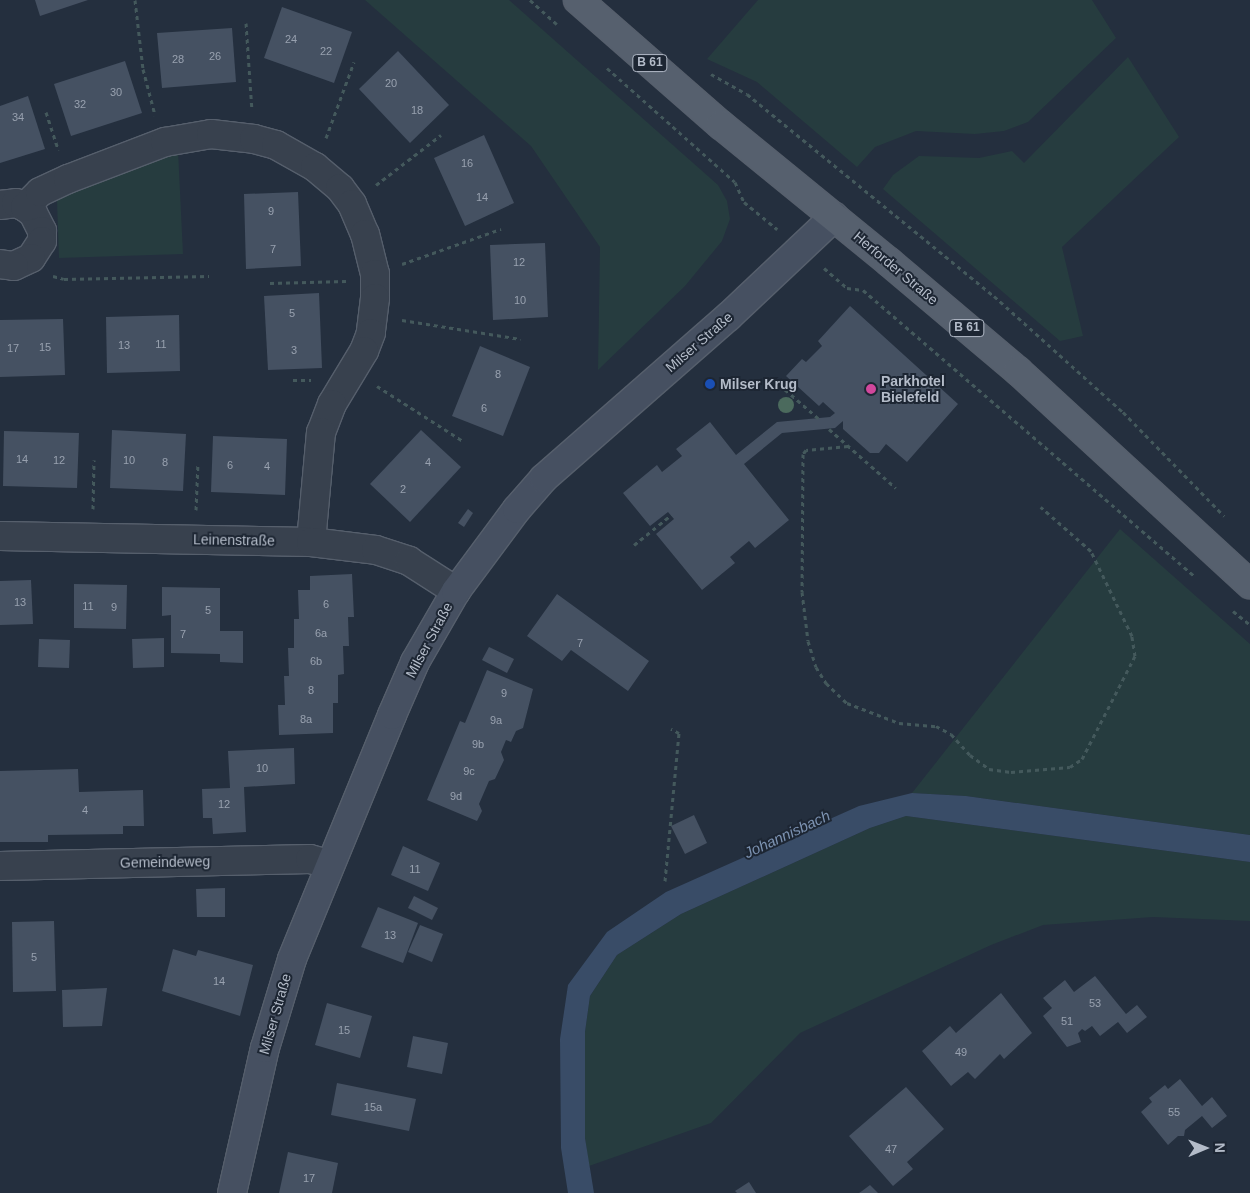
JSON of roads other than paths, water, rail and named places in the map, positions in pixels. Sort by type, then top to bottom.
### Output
[{"type":"main road","name":"Herforder Straße","points":[[578,0],[721,125],[1018,371],[1250,584]]},
{"type":"main road","name":"Milser Straße","points":[[232,1193],[277,1003],[330,864],[416,662],[456,591],[499,532],[544,478],[728,317],[834,217]]},
{"type":"street","points":[[13,206],[68,179],[165,142],[211,134],[254,139],[276,145],[315,167],[352,204],[365,234],[375,277],[374,316],[371,333],[354,371],[332,404],[321,432],[311,542]]},
{"type":"street","points":[[0,264],[14,266],[31,258],[42,241],[42,231],[36,217],[13,206]]},
{"type":"street","name":"Leinenstraße","points":[[0,536],[311,542],[376,550],[409,561],[456,591]]},
{"type":"street","name":"Gemeindeweg","points":[[0,866],[310,859],[330,864]]},
{"type":"water","points":[[912,793],[966,796],[1250,835],[1250,862],[906,816],[870,828],[681,914],[617,955],[590,996],[585,1032],[585,1138],[594,1193],[568,1193],[561,1148],[560,1039],[568,985],[607,932],[666,892],[859,806]]},
{"type":"place","name":"Milser Krug","points":[[710,384]]},
{"type":"place","name":"Parkhotel Bielefeld","points":[[871,389]]},
{"type":"water label","name":"Johannisbach","points":[[787,834]]}]
